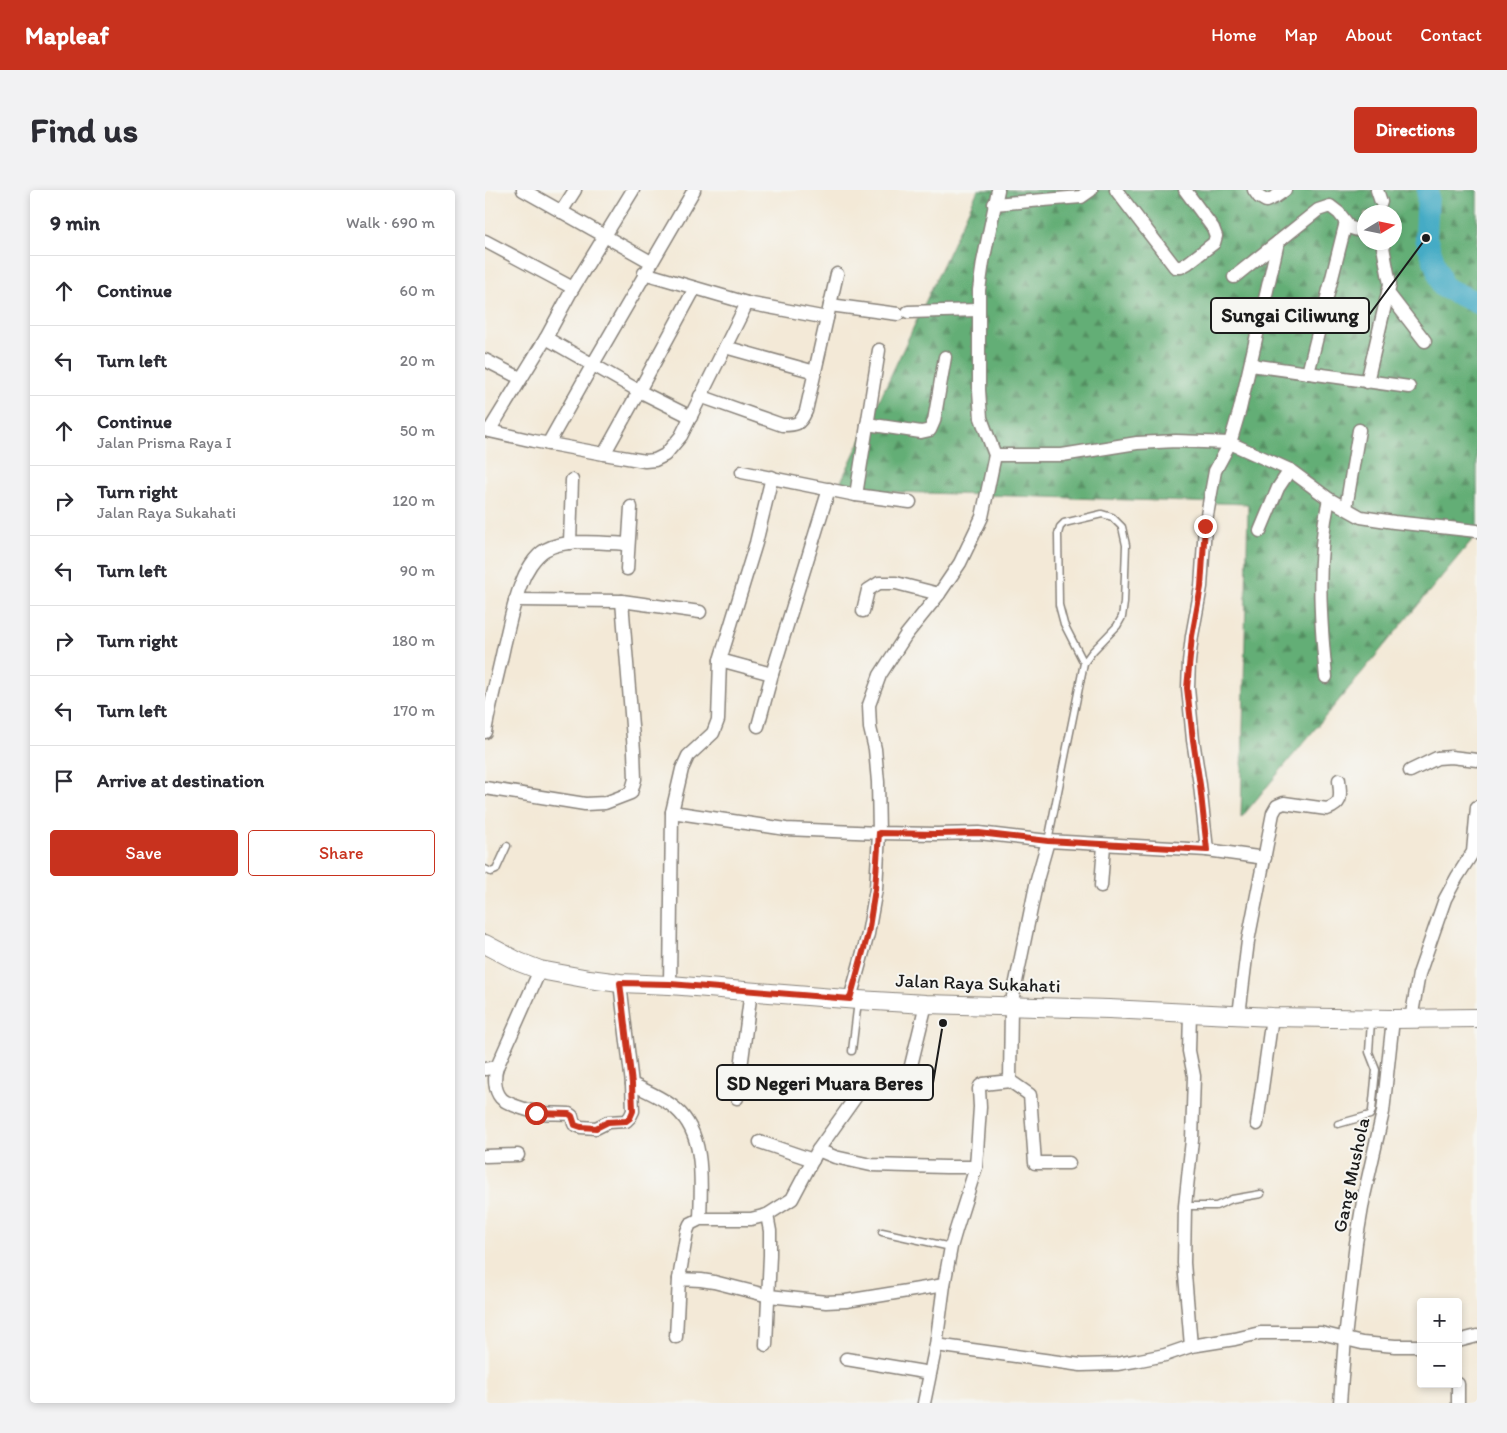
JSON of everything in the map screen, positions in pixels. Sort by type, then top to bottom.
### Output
[{"type":"main road","name":"Jalan Raya Sukahati","points":[[485,944],[519,962],[540,970],[620,983],[670,984],[854,1000],[926,1004],[1393,1020],[1477,1018]]},
{"type":"street","points":[[523,190],[605,237],[648,268],[695,288],[747,303],[828,311],[903,313],[978,310]]},
{"type":"street","points":[[561,212],[575,190]]},
{"type":"street","points":[[633,190],[573,288],[546,338],[487,431],[604,454],[645,461],[655,460],[665,455],[681,436],[747,303]]},
{"type":"street","points":[[548,444],[694,190]]},
{"type":"street","points":[[854,1000],[875,889],[879,833],[878,782],[875,749],[870,728],[869,705],[880,675],[906,635],[939,594],[960,563],[983,518],[995,455],[981,418],[978,310],[983,262],[998,190]]},
{"type":"street","points":[[994,204],[1081,197],[1091,190]]},
{"type":"street","points":[[1117,190],[1175,266],[1181,267],[1214,243],[1217,236],[1185,190]]},
{"type":"street","points":[[1254,190],[1259,197],[1266,200],[1275,197],[1285,190]]},
{"type":"street","points":[[1234,277],[1317,210],[1327,206],[1332,207],[1346,222],[1308,373]]},
{"type":"street","points":[[1345,226],[1357,230]]},
{"type":"street","points":[[485,242],[573,288]]},
{"type":"street","points":[[1207,850],[1187,688],[1192,636],[1201,587],[1205,526],[1215,471],[1229,443],[1240,409],[1278,242]]},
{"type":"street","points":[[1367,382],[1390,284],[1384,250]]},
{"type":"street","points":[[700,396],[782,425],[801,421],[806,411],[837,274]]},
{"type":"street","points":[[604,454],[695,288]]},
{"type":"street","points":[[1388,293],[1425,341]]},
{"type":"street","points":[[546,338],[639,391],[691,417]]},
{"type":"street","points":[[725,347],[815,372]]},
{"type":"street","points":[[856,495],[879,350]]},
{"type":"street","points":[[867,424],[921,432],[930,430],[934,421],[945,357]]},
{"type":"street","points":[[485,360],[520,378]]},
{"type":"street","points":[[1251,365],[1409,387]]},
{"type":"street","points":[[1345,508],[1359,430]]},
{"type":"street","points":[[995,455],[1061,455],[1137,443],[1176,441],[1229,443],[1290,470],[1329,499],[1361,518],[1476,529]]},
{"type":"street","points":[[1260,531],[1278,488],[1290,470]]},
{"type":"street","points":[[742,472],[856,495],[910,502]]},
{"type":"street","points":[[670,984],[672,812],[682,769],[688,756],[713,733],[719,720],[721,660],[772,477]]},
{"type":"street","points":[[570,543],[572,480]]},
{"type":"street","points":[[758,726],[772,674],[829,489]]},
{"type":"street","points":[[1325,677],[1320,619],[1321,558],[1329,499]]},
{"type":"street","points":[[627,569],[631,507]]},
{"type":"street","points":[[485,732],[515,600],[521,582],[536,558],[543,551],[555,545],[570,543],[628,544]]},
{"type":"street","points":[[863,611],[868,590],[879,583],[896,583],[939,594]]},
{"type":"street","points":[[515,600],[622,601],[700,612]]},
{"type":"street","points":[[485,788],[585,804],[605,803],[631,793],[635,779],[622,601]]},
{"type":"street","points":[[721,660],[772,674]]},
{"type":"street","points":[[1410,771],[1437,758],[1451,757],[1477,760]]},
{"type":"street","points":[[1239,1015],[1248,941],[1273,813],[1277,806],[1285,803],[1327,809],[1333,807],[1338,804],[1340,798],[1339,780]]},
{"type":"street","points":[[1411,1019],[1419,974],[1445,899],[1457,877],[1475,854],[1477,807]]},
{"type":"street","points":[[672,812],[786,828],[879,833],[979,833],[1048,841],[1207,850],[1265,858]]},
{"type":"street","points":[[1010,1081],[1011,1006],[1037,880],[1048,841]]},
{"type":"street","points":[[1101,886],[1105,845]]},
{"type":"street","points":[[540,970],[491,1068],[501,1099],[536,1113],[569,1114],[572,1116],[574,1124],[581,1127],[596,1128],[608,1122],[626,1121],[630,1118],[633,1111],[632,1084],[620,983]]},
{"type":"street","points":[[737,1098],[751,991]]},
{"type":"street","points":[[676,1337],[679,1279],[687,1231],[690,1224],[700,1219],[751,1219],[767,1216],[792,1199],[815,1155],[868,1080],[875,1078],[902,1087],[907,1085],[926,1004]]},
{"type":"street","points":[[1190,1013],[1189,1051],[1194,1076],[1183,1262],[1191,1346]]},
{"type":"street","points":[[1257,1124],[1271,1016]]},
{"type":"street","name":"Gang Mushola","points":[[1340,1403],[1355,1252],[1363,1196],[1383,1112],[1393,1020]]},
{"type":"street","points":[[924,1403],[936,1345],[943,1285],[951,1247],[976,1166],[980,1086],[1010,1081],[1029,1095],[1035,1163],[1069,1163]]},
{"type":"street","points":[[632,1084],[676,1109],[689,1124],[699,1151],[702,1174],[700,1219]]},
{"type":"street","points":[[760,1142],[815,1155],[835,1157],[871,1165],[976,1166]]},
{"type":"street","points":[[485,1156],[518,1156]]},
{"type":"street","points":[[766,1345],[770,1231],[767,1216]]},
{"type":"street","points":[[679,1279],[714,1282],[769,1296],[826,1302],[846,1301],[943,1285]]},
{"type":"street","points":[[936,1345],[1081,1365],[1117,1364],[1165,1354],[1191,1346],[1260,1333],[1321,1333],[1362,1343],[1417,1346]]},
{"type":"street","points":[[1462,1340],[1477,1336]]},
{"type":"street","points":[[846,1360],[931,1373]]},
{"type":"street","points":[[1458,1388],[1458,1403]]},
{"type":"lane","points":[[1048,841],[1084,663],[1117,626],[1122,617],[1126,545],[1122,527],[1112,517],[1102,514],[1064,523],[1060,527],[1058,534],[1059,605],[1064,624],[1084,663]]},
{"type":"lane","points":[[485,869],[491,872],[496,870],[507,846]]},
{"type":"lane","points":[[852,1051],[854,1000]]},
{"type":"lane","points":[[1338,1124],[1365,1117],[1370,1115],[1372,1111],[1375,1070],[1369,1052],[1371,1019]]},
{"type":"lane","points":[[1185,1206],[1216,1206],[1231,1199],[1261,1194]]},
{"type":"lane","points":[[882,1232],[951,1247]]},
{"type":"green space","points":[[978,190],[1477,190],[1477,534],[1241,818],[1248,504],[837,490]]},
{"type":"waterway","points":[[1428,190],[1426,238],[1443,287],[1477,303]]},
{"type":"place","name":"Sungai Ciliwung","points":[[1426,238]]},
{"type":"place","name":"SD Negeri Muara Beres","points":[[943,1023]]},
{"type":"route","points":[[536,1113],[569,1114],[572,1116],[575,1125],[591,1128],[596,1128],[603,1123],[626,1121],[632,1115],[632,1084],[620,983],[670,984],[850,999],[868,934],[875,889],[879,833],[979,833],[1048,841],[1207,850],[1187,688],[1192,636],[1201,587],[1205,526]]}]
